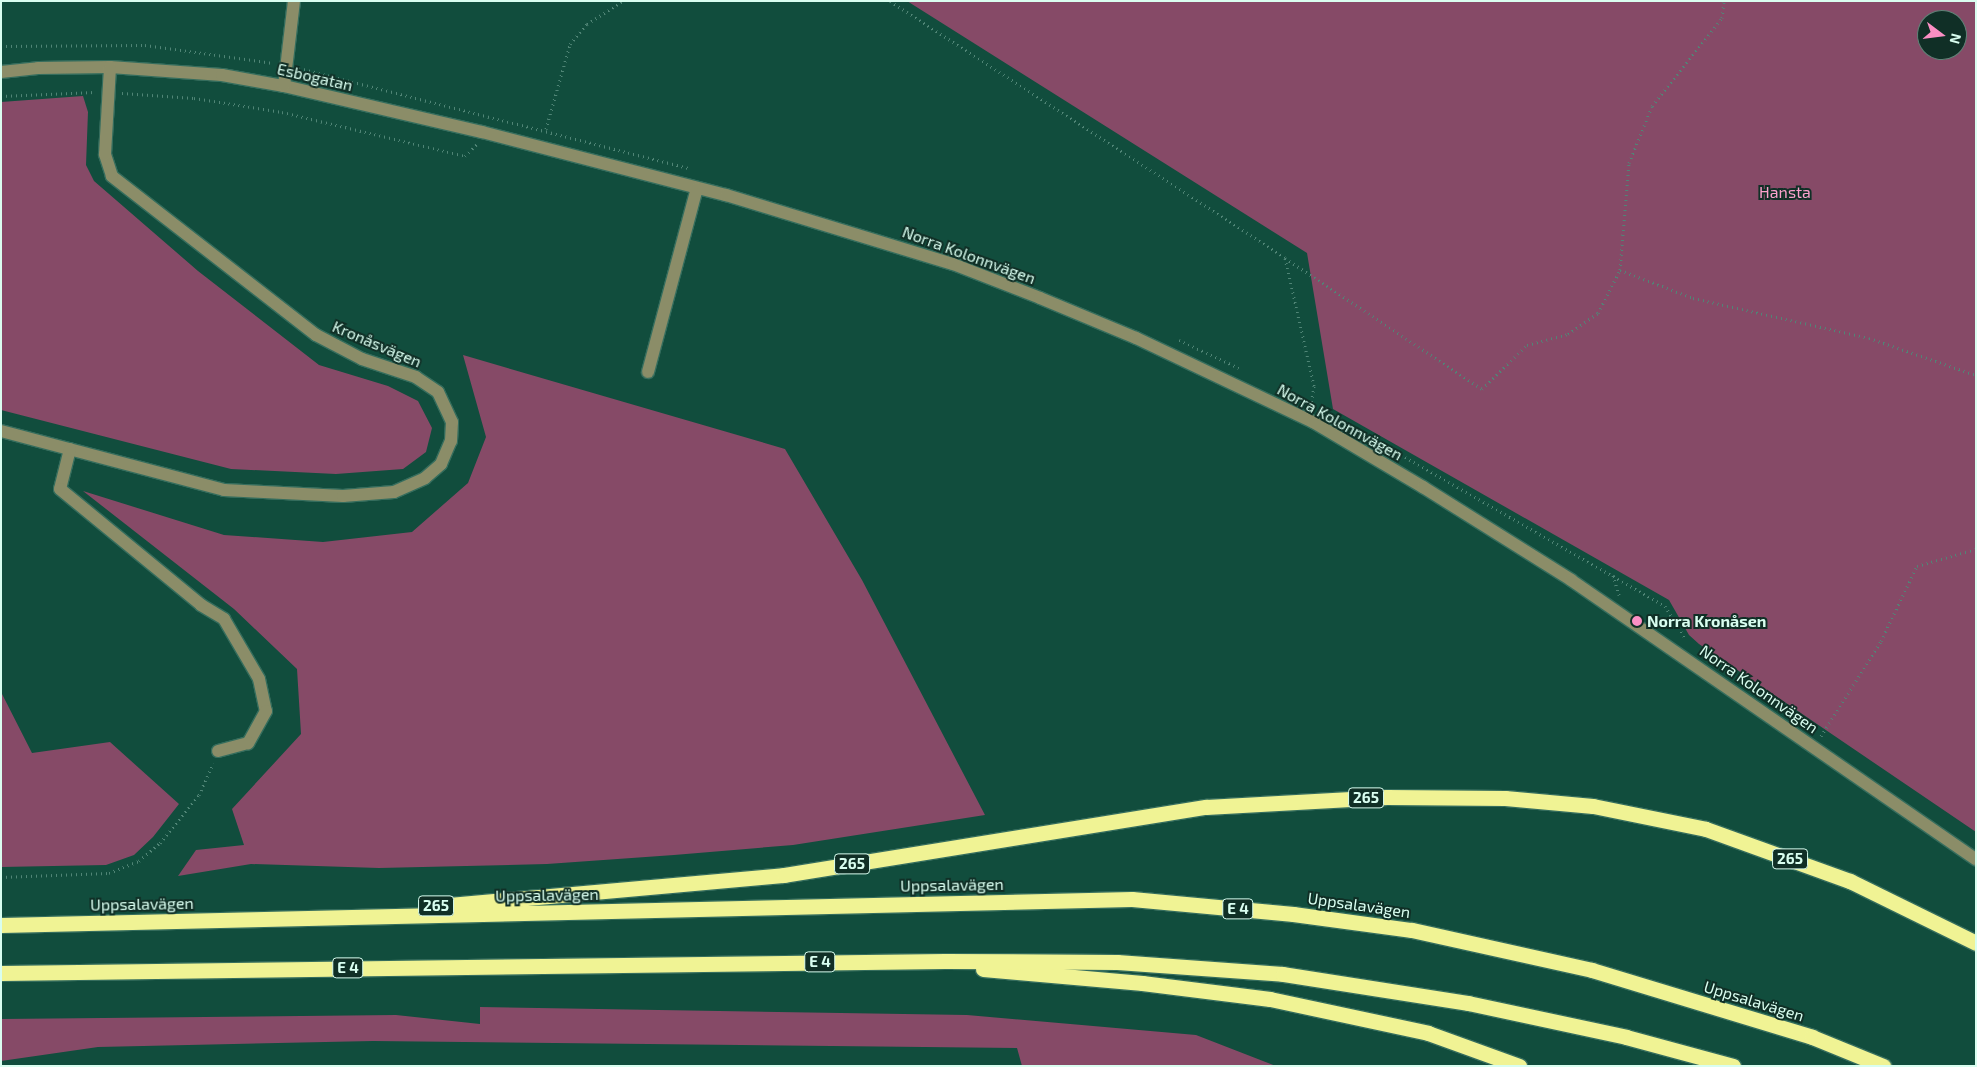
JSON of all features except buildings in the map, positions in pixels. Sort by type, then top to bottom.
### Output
[{"type":"highway","name":"265","points":[[309,917],[784,875],[1139,816],[1206,807],[1387,797],[1505,798],[1593,806],[1706,830],[1841,878],[1976,943]]},
{"type":"highway","name":"Uppsalavägen","points":[[1,925],[1132,899],[1293,914],[1412,930],[1592,970],[1812,1036],[1882,1066]]},
{"type":"highway","name":"E 4","points":[[1,974],[945,961],[1117,962],[1284,974],[1468,1003],[1626,1037],[1733,1066]]},
{"type":"highway","points":[[945,961],[994,971],[1142,983],[1270,999],[1428,1033],[1519,1066]]},
{"type":"street","points":[[284,86],[294,1]]},
{"type":"street","name":"Esbogatan","points":[[1,72],[38,68],[110,67],[222,75],[284,86],[482,132],[614,167]]},
{"type":"street","name":"Kronåsvägen","points":[[1,431],[224,490],[343,496],[394,492],[425,478],[441,464],[451,441],[452,422],[438,392],[416,377],[362,359],[316,335],[112,176],[105,154],[110,67]]},
{"type":"street","name":"Norra Kolonnvägen","points":[[614,167],[726,195],[953,264],[1136,338],[1313,422],[1570,580],[1976,859]]},
{"type":"street","points":[[648,372],[697,188]]},
{"type":"street","points":[[70,449],[60,489],[201,605],[224,619],[259,679],[266,711],[248,743],[218,751]]},
{"type":"path","points":[[546,129],[570,44],[587,24],[623,1]]},
{"type":"path","points":[[890,1],[1285,258],[1482,389],[1527,345],[1568,334],[1598,313],[1620,270],[1629,163],[1652,106],[1722,18],[1724,1]]},
{"type":"path","points":[[1,96],[108,92],[194,98],[282,112],[465,156],[476,145],[487,114],[698,170]]},
{"type":"path","points":[[1285,258],[1314,386],[1311,405]]},
{"type":"path","points":[[1620,270],[1693,298],[1869,338],[1976,375]]},
{"type":"path","points":[[1821,736],[1881,641],[1917,566],[1976,548]]},
{"type":"path","points":[[1613,575],[1621,600]]},
{"type":"path","points":[[1,877],[110,872],[139,861],[160,843],[199,795],[218,751]]},
{"type":"green space","name":"Hansta","points":[[907,1],[1976,1],[1976,832],[1699,644],[1689,635],[1669,600],[1333,409],[1307,253]]},
{"type":"green space","points":[[83,96],[88,112],[86,165],[94,181],[198,271],[319,365],[388,386],[418,401],[432,428],[426,452],[403,469],[336,474],[231,469],[1,410],[1,102]]},
{"type":"green space","points":[[463,355],[785,449],[862,580],[985,815],[793,845],[674,855],[547,864],[379,868],[251,864],[178,876],[196,850],[244,845],[232,809],[301,734],[297,669],[234,609],[83,491],[224,535],[323,542],[412,532],[468,483],[486,437]]},
{"type":"green space","points":[[1,692],[32,753],[110,742],[179,804],[153,837],[134,855],[106,865],[1,867]]},
{"type":"green space","points":[[480,1007],[967,1015],[1196,1035],[1276,1066],[1022,1066],[1017,1048],[373,1041],[98,1047],[1,1061],[1,1019],[396,1015],[480,1024]]},
{"type":"place","name":"Norra Kronåsen","points":[[1637,621]]}]
